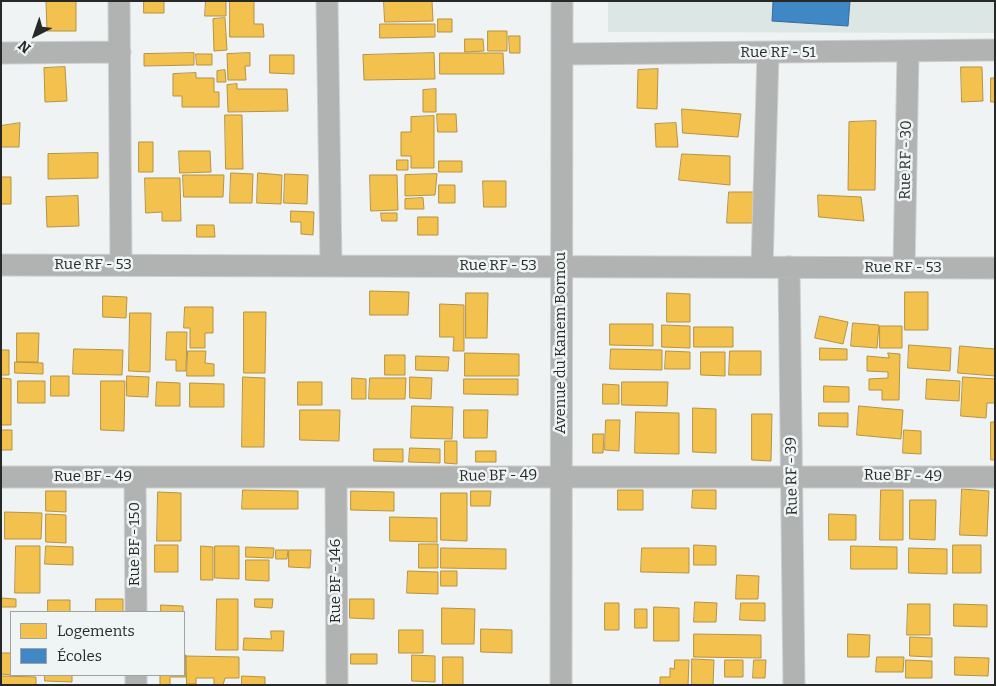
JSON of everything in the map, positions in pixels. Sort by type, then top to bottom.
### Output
[{"type":"street","points":[[119,1],[121,265]]},
{"type":"street","points":[[327,1],[331,266]]},
{"type":"street","name":"Avenue du Kanem Bornou","points":[[561,685],[562,1]]},
{"type":"street","name":"Rue RF - 51","points":[[562,54],[995,50]]},
{"type":"street","points":[[1,53],[120,52]]},
{"type":"street","name":"Rue RF - 30","points":[[904,268],[908,52]]},
{"type":"street","points":[[762,267],[768,53]]},
{"type":"street","name":"Rue RF - 53","points":[[1,265],[995,268]]},
{"type":"street","name":"Rue RF - 39","points":[[789,267],[793,475],[794,685]]},
{"type":"street","name":"Rue BF - 49","points":[[1,476],[336,478],[793,475],[995,477]]},
{"type":"street","name":"Rue BF - 150","points":[[135,477],[136,611]]},
{"type":"street","name":"Rue BF - 146","points":[[336,478],[337,685]]},
{"type":"shaded area","points":[[608,1],[995,1],[995,33],[608,32]]},
{"type":"building: Logements","points":[[76,1],[76,31],[47,31],[46,2]]},
{"type":"building: Logements","points":[[144,1],[164,1],[164,13],[144,13]]},
{"type":"building: Logements","points":[[206,1],[226,1],[226,16],[205,16]]},
{"type":"building: Logements","points":[[230,1],[254,1],[254,24],[263,24],[264,37],[230,37]]},
{"type":"building: Logements","points":[[384,1],[432,1],[433,21],[385,22]]},
{"type":"building: Logements","points":[[225,18],[227,50],[214,51],[213,19]]},
{"type":"building: Logements","points":[[438,19],[452,19],[452,32],[438,32]]},
{"type":"building: Logements","points":[[380,24],[435,24],[435,37],[380,38]]},
{"type":"building: Logements","points":[[488,31],[507,31],[507,51],[488,51]]},
{"type":"building: Logements","points":[[509,36],[520,36],[520,53],[510,53]]},
{"type":"building: Logements","points":[[465,39],[483,39],[484,51],[465,52]]},
{"type":"building: Logements","points":[[194,53],[194,65],[144,66],[144,54]]},
{"type":"building: Logements","points":[[250,53],[250,66],[245,66],[246,80],[228,80],[227,54]]},
{"type":"building: Logements","points":[[434,53],[435,79],[364,80],[363,55]]},
{"type":"building: Logements","points":[[440,53],[503,53],[504,74],[440,74]]},
{"type":"building: Logements","points":[[196,54],[212,54],[212,65],[197,65]]},
{"type":"building: Logements","points":[[270,55],[294,55],[294,74],[270,73]]},
{"type":"building: Logements","points":[[65,67],[67,101],[45,102],[44,68]]},
{"type":"building: Logements","points":[[961,67],[982,67],[983,101],[962,102]]},
{"type":"building: Logements","points":[[658,69],[657,109],[637,108],[638,70]]},
{"type":"building: Logements","points":[[225,70],[226,82],[217,82],[217,71]]},
{"type":"building: Logements","points":[[196,73],[196,78],[214,78],[214,92],[219,92],[219,107],[182,107],[182,96],[173,96],[173,74]]},
{"type":"building: Logements","points":[[991,78],[995,78],[995,102],[991,102]]},
{"type":"building: Logements","points":[[237,84],[237,89],[287,89],[288,111],[228,112],[227,85]]},
{"type":"building: Logements","points":[[436,89],[436,112],[423,112],[423,90]]},
{"type":"building: Logements","points":[[682,109],[741,114],[738,137],[683,133]]},
{"type":"building: Logements","points":[[437,114],[456,114],[457,132],[438,132]]},
{"type":"building: Logements","points":[[225,115],[242,115],[243,169],[226,169]]},
{"type":"building: Logements","points":[[434,116],[434,168],[411,168],[411,156],[401,156],[401,132],[411,132],[411,117]]},
{"type":"building: Logements","points":[[876,121],[875,190],[848,190],[849,122]]},
{"type":"building: Logements","points":[[20,123],[19,147],[1,147],[1,126]]},
{"type":"building: Logements","points":[[676,123],[678,147],[656,147],[655,124]]},
{"type":"building: Logements","points":[[139,142],[153,142],[153,172],[139,172]]},
{"type":"building: Logements","points":[[179,151],[210,151],[211,172],[180,173]]},
{"type":"building: Logements","points":[[98,153],[98,178],[48,179],[48,154]]},
{"type":"building: Logements","points":[[682,154],[730,156],[730,185],[679,180]]},
{"type":"building: Logements","points":[[397,160],[408,160],[408,170],[397,170]]},
{"type":"building: Logements","points":[[439,161],[462,161],[462,172],[439,172]]},
{"type":"building: Logements","points":[[231,173],[253,174],[252,203],[230,203]]},
{"type":"building: Logements","points":[[258,173],[282,175],[281,204],[257,203]]},
{"type":"building: Logements","points":[[285,174],[308,175],[307,204],[284,203]]},
{"type":"building: Logements","points":[[437,174],[435,195],[405,196],[405,175]]},
{"type":"building: Logements","points":[[183,175],[224,175],[223,197],[184,197]]},
{"type":"building: Logements","points":[[370,175],[397,175],[398,210],[371,211]]},
{"type":"building: Logements","points":[[1,177],[11,177],[11,204],[1,204]]},
{"type":"building: Logements","points":[[145,178],[180,178],[181,221],[162,221],[162,212],[146,213]]},
{"type":"building: Logements","points":[[483,181],[506,181],[506,207],[484,207]]},
{"type":"building: Logements","points":[[439,185],[455,185],[455,203],[439,203]]},
{"type":"building: Logements","points":[[729,192],[755,192],[753,223],[727,223]]},
{"type":"building: Logements","points":[[818,195],[861,197],[864,221],[819,217]]},
{"type":"building: Logements","points":[[78,196],[79,226],[47,227],[46,197]]},
{"type":"building: Logements","points":[[423,198],[424,209],[405,209],[405,199]]},
{"type":"building: Logements","points":[[291,211],[314,212],[313,235],[301,234],[301,222],[291,222]]},
{"type":"building: Logements","points":[[381,213],[397,213],[397,221],[382,221]]},
{"type":"building: Logements","points":[[418,217],[438,217],[438,235],[418,235]]},
{"type":"building: Logements","points":[[197,225],[214,225],[215,237],[197,237]]},
{"type":"building: Logements","points":[[370,291],[409,292],[408,315],[370,315]]},
{"type":"building: Logements","points":[[905,292],[928,292],[928,330],[905,330]]},
{"type":"building: Logements","points":[[466,293],[488,293],[487,338],[466,338]]},
{"type":"building: Logements","points":[[667,293],[690,294],[690,322],[667,322]]},
{"type":"building: Logements","points":[[103,296],[127,297],[126,318],[103,317]]},
{"type":"building: Logements","points":[[440,304],[464,305],[464,351],[453,351],[454,337],[440,337]]},
{"type":"building: Logements","points":[[185,307],[213,307],[213,333],[205,333],[205,348],[190,348],[190,328],[184,328]]},
{"type":"building: Logements","points":[[244,312],[266,312],[265,373],[244,373]]},
{"type":"building: Logements","points":[[130,313],[151,313],[150,372],[129,371]]},
{"type":"building: Logements","points":[[820,316],[848,322],[843,344],[815,338]]},
{"type":"building: Logements","points":[[853,323],[879,325],[877,348],[851,346]]},
{"type":"building: Logements","points":[[610,324],[653,324],[653,346],[610,345]]},
{"type":"building: Logements","points":[[662,325],[690,326],[690,348],[662,347]]},
{"type":"building: Logements","points":[[880,326],[902,326],[902,348],[880,348]]},
{"type":"building: Logements","points":[[694,327],[733,327],[733,347],[694,347]]},
{"type":"building: Logements","points":[[167,332],[187,332],[186,371],[176,371],[176,360],[166,360]]},
{"type":"building: Logements","points":[[17,333],[39,333],[38,362],[17,362]]},
{"type":"building: Logements","points":[[909,345],[951,348],[950,371],[908,368]]},
{"type":"building: Logements","points":[[960,346],[995,349],[995,376],[958,373]]},
{"type":"building: Logements","points":[[820,348],[847,349],[847,360],[820,360]]},
{"type":"building: Logements","points":[[74,349],[123,350],[122,375],[73,374]]},
{"type":"building: Logements","points":[[611,349],[662,350],[662,370],[610,369]]},
{"type":"building: Logements","points":[[1,350],[9,350],[9,375],[1,375]]},
{"type":"building: Logements","points":[[188,351],[206,351],[205,363],[214,364],[214,376],[187,376]]},
{"type":"building: Logements","points":[[666,351],[690,352],[690,369],[665,369]]},
{"type":"building: Logements","points":[[730,351],[761,351],[761,375],[729,375]]},
{"type":"building: Logements","points":[[701,352],[725,352],[725,376],[701,375]]},
{"type":"building: Logements","points":[[465,353],[519,354],[519,376],[465,376]]},
{"type":"building: Logements","points":[[888,353],[900,354],[899,400],[882,400],[882,390],[869,390],[869,379],[888,378],[888,372],[867,371],[867,356],[889,358]]},
{"type":"building: Logements","points":[[385,355],[405,355],[405,375],[385,375]]},
{"type":"building: Logements","points":[[416,356],[449,357],[448,371],[416,370]]},
{"type":"building: Logements","points":[[15,362],[43,363],[43,374],[15,373]]},
{"type":"building: Logements","points":[[51,376],[69,376],[69,396],[51,396]]},
{"type":"building: Logements","points":[[127,376],[149,377],[148,397],[127,396]]},
{"type":"building: Logements","points":[[243,377],[265,378],[264,447],[242,447]]},
{"type":"building: Logements","points":[[410,377],[432,378],[431,399],[410,398]]},
{"type":"building: Logements","points":[[963,377],[995,379],[995,403],[987,403],[986,418],[961,416]]},
{"type":"building: Logements","points":[[1,378],[11,379],[11,425],[1,425]]},
{"type":"building: Logements","points":[[352,378],[366,379],[366,399],[352,399]]},
{"type":"building: Logements","points":[[370,378],[406,378],[405,399],[369,399]]},
{"type":"building: Logements","points":[[464,379],[518,379],[518,395],[464,394]]},
{"type":"building: Logements","points":[[927,379],[960,381],[959,401],[926,399]]},
{"type":"building: Logements","points":[[18,381],[45,381],[45,403],[18,403]]},
{"type":"building: Logements","points":[[101,381],[125,381],[124,431],[101,430]]},
{"type":"building: Logements","points":[[157,382],[180,383],[180,406],[156,406]]},
{"type":"building: Logements","points":[[298,382],[322,382],[322,405],[298,405]]},
{"type":"building: Logements","points":[[622,382],[668,382],[667,406],[622,405]]},
{"type":"building: Logements","points":[[190,383],[224,384],[224,407],[190,407]]},
{"type":"building: Logements","points":[[603,384],[619,385],[619,404],[603,404]]},
{"type":"building: Logements","points":[[824,386],[849,387],[849,402],[824,402]]},
{"type":"building: Logements","points":[[412,406],[453,407],[452,439],[411,438]]},
{"type":"building: Logements","points":[[859,406],[903,410],[901,439],[857,435]]},
{"type":"building: Logements","points":[[693,408],[716,409],[716,453],[693,452]]},
{"type":"building: Logements","points":[[300,410],[340,410],[339,441],[300,440]]},
{"type":"building: Logements","points":[[464,410],[488,410],[487,438],[464,438]]},
{"type":"building: Logements","points":[[636,412],[679,413],[679,454],[635,453]]},
{"type":"building: Logements","points":[[819,413],[848,413],[848,427],[819,426]]},
{"type":"building: Logements","points":[[752,414],[772,414],[771,461],[752,460]]},
{"type":"building: Logements","points":[[606,420],[620,420],[619,451],[605,450]]},
{"type":"building: Logements","points":[[991,422],[995,422],[995,460],[991,460]]},
{"type":"building: Logements","points":[[1,430],[12,430],[12,450],[1,450]]},
{"type":"building: Logements","points":[[904,430],[921,431],[921,454],[903,453]]},
{"type":"building: Logements","points":[[593,434],[604,434],[603,453],[593,453]]},
{"type":"building: Logements","points":[[445,441],[457,441],[457,464],[445,463]]},
{"type":"building: Logements","points":[[410,448],[440,449],[440,463],[409,462]]},
{"type":"building: Logements","points":[[374,449],[403,449],[403,462],[374,461]]},
{"type":"building: Logements","points":[[476,451],[496,451],[496,462],[476,462]]},
{"type":"building: Logements","points":[[962,489],[989,491],[987,536],[960,535]]},
{"type":"building: Logements","points":[[243,490],[298,491],[298,509],[242,509]]},
{"type":"building: Logements","points":[[618,490],[643,490],[643,510],[618,510]]},
{"type":"building: Logements","points":[[693,490],[716,490],[716,509],[692,508]]},
{"type":"building: Logements","points":[[881,490],[903,490],[903,540],[880,540]]},
{"type":"building: Logements","points":[[46,491],[66,491],[66,512],[46,511]]},
{"type":"building: Logements","points":[[351,491],[394,492],[394,511],[351,510]]},
{"type":"building: Logements","points":[[471,491],[491,491],[490,506],[471,506]]},
{"type":"building: Logements","points":[[158,492],[181,493],[181,541],[157,541]]},
{"type":"building: Logements","points":[[441,493],[467,493],[467,541],[441,540]]},
{"type":"building: Logements","points":[[910,500],[936,500],[935,540],[910,539]]},
{"type":"building: Logements","points":[[5,512],[42,513],[41,539],[5,539]]},
{"type":"building: Logements","points":[[46,514],[66,515],[66,543],[46,542]]},
{"type":"building: Logements","points":[[829,514],[856,515],[856,540],[829,540]]},
{"type":"building: Logements","points":[[390,517],[437,518],[437,542],[390,541]]},
{"type":"building: Logements","points":[[419,544],[438,544],[438,568],[419,568]]},
{"type":"building: Logements","points":[[155,545],[178,545],[178,572],[155,572]]},
{"type":"building: Logements","points":[[694,545],[716,546],[716,565],[694,565]]},
{"type":"building: Logements","points":[[953,545],[981,545],[981,573],[953,573]]},
{"type":"building: Logements","points":[[16,546],[40,546],[40,593],[15,593]]},
{"type":"building: Logements","points":[[46,546],[73,547],[73,565],[45,564]]},
{"type":"building: Logements","points":[[201,546],[213,547],[213,580],[201,580]]},
{"type":"building: Logements","points":[[215,546],[239,546],[239,579],[215,578]]},
{"type":"building: Logements","points":[[851,546],[897,547],[897,569],[851,569]]},
{"type":"building: Logements","points":[[246,547],[274,548],[273,558],[246,557]]},
{"type":"building: Logements","points":[[441,548],[506,549],[506,569],[441,568]]},
{"type":"building: Logements","points":[[642,548],[689,548],[689,573],[641,572]]},
{"type":"building: Logements","points":[[909,548],[947,549],[947,574],[909,573]]},
{"type":"building: Logements","points":[[276,550],[288,550],[287,559],[276,559]]},
{"type":"building: Logements","points":[[289,550],[311,550],[310,568],[289,567]]},
{"type":"building: Logements","points":[[246,560],[269,560],[269,581],[246,580]]},
{"type":"building: Logements","points":[[408,571],[438,572],[438,594],[407,593]]},
{"type":"building: Logements","points":[[441,571],[457,571],[457,586],[441,586]]},
{"type":"building: Logements","points":[[737,575],[759,576],[758,599],[736,599]]},
{"type":"building: Logements","points":[[1,598],[16,599],[16,607],[1,607]]},
{"type":"building: Logements","points":[[96,599],[123,599],[123,611],[96,611]]},
{"type":"building: Logements","points":[[217,599],[238,599],[238,650],[216,650]]},
{"type":"building: Logements","points":[[255,599],[273,599],[272,608],[255,607]]},
{"type":"building: Logements","points":[[350,599],[374,599],[374,619],[350,618]]},
{"type":"building: Logements","points":[[48,600],[70,600],[70,611],[48,611]]},
{"type":"building: Logements","points":[[695,602],[717,603],[716,622],[694,622]]},
{"type":"building: Logements","points":[[605,603],[619,603],[619,630],[605,630]]},
{"type":"building: Logements","points":[[741,603],[765,603],[765,621],[740,620]]},
{"type":"building: Logements","points":[[908,604],[930,604],[930,635],[907,635]]},
{"type":"building: Logements","points":[[954,604],[987,605],[987,627],[954,626]]},
{"type":"building: Logements","points":[[161,605],[183,606],[183,611],[161,611]]},
{"type":"building: Logements","points":[[654,607],[679,608],[679,641],[654,641]]},
{"type":"building: Logements","points":[[442,608],[475,609],[474,644],[442,644]]},
{"type":"building: Logements","points":[[635,609],[647,609],[647,628],[635,628]]},
{"type":"building: Logements","points":[[481,629],[512,630],[512,653],[481,652]]},
{"type":"building: Logements","points":[[399,630],[423,630],[423,653],[399,653]]},
{"type":"building: Logements","points":[[271,631],[284,631],[283,651],[243,650],[244,638],[271,639]]},
{"type":"building: Logements","points":[[694,634],[761,635],[761,658],[694,657]]},
{"type":"building: Logements","points":[[848,634],[870,635],[869,657],[848,657]]},
{"type":"building: Logements","points":[[910,637],[932,638],[932,657],[910,656]]},
{"type":"building: Logements","points":[[1,653],[10,653],[10,675],[1,674]]},
{"type":"building: Logements","points":[[351,654],[377,654],[377,664],[351,664]]},
{"type":"building: Logements","points":[[186,655],[186,677],[170,677],[170,685],[160,685],[160,676],[185,676]]},
{"type":"building: Logements","points":[[412,655],[435,656],[435,682],[412,681]]},
{"type":"building: Logements","points":[[186,656],[239,657],[239,678],[225,678],[223,685],[214,685],[214,678],[196,678],[196,684],[187,684]]},
{"type":"building: Logements","points":[[443,657],[463,657],[463,685],[443,685]]},
{"type":"building: Logements","points":[[877,657],[904,657],[903,672],[876,672]]},
{"type":"building: Logements","points":[[955,657],[989,658],[988,676],[955,675]]},
{"type":"building: Logements","points":[[692,659],[714,660],[713,685],[692,685]]},
{"type":"building: Logements","points":[[675,660],[689,660],[688,685],[660,685],[660,677],[670,677],[670,668],[674,669]]},
{"type":"building: Logements","points":[[725,660],[743,660],[743,677],[725,677]]},
{"type":"building: Logements","points":[[754,660],[766,660],[765,678],[753,678]]},
{"type":"building: Logements","points":[[906,660],[932,661],[932,678],[906,678]]},
{"type":"building: Logements","points":[[1,676],[36,677],[36,685],[1,685]]},
{"type":"building: Logements","points":[[45,676],[72,676],[72,682],[45,681]]},
{"type":"building: Logements","points":[[242,676],[265,677],[265,685],[242,685]]},
{"type":"building: Écoles","points":[[850,1],[848,26],[772,21],[773,2]]}]
